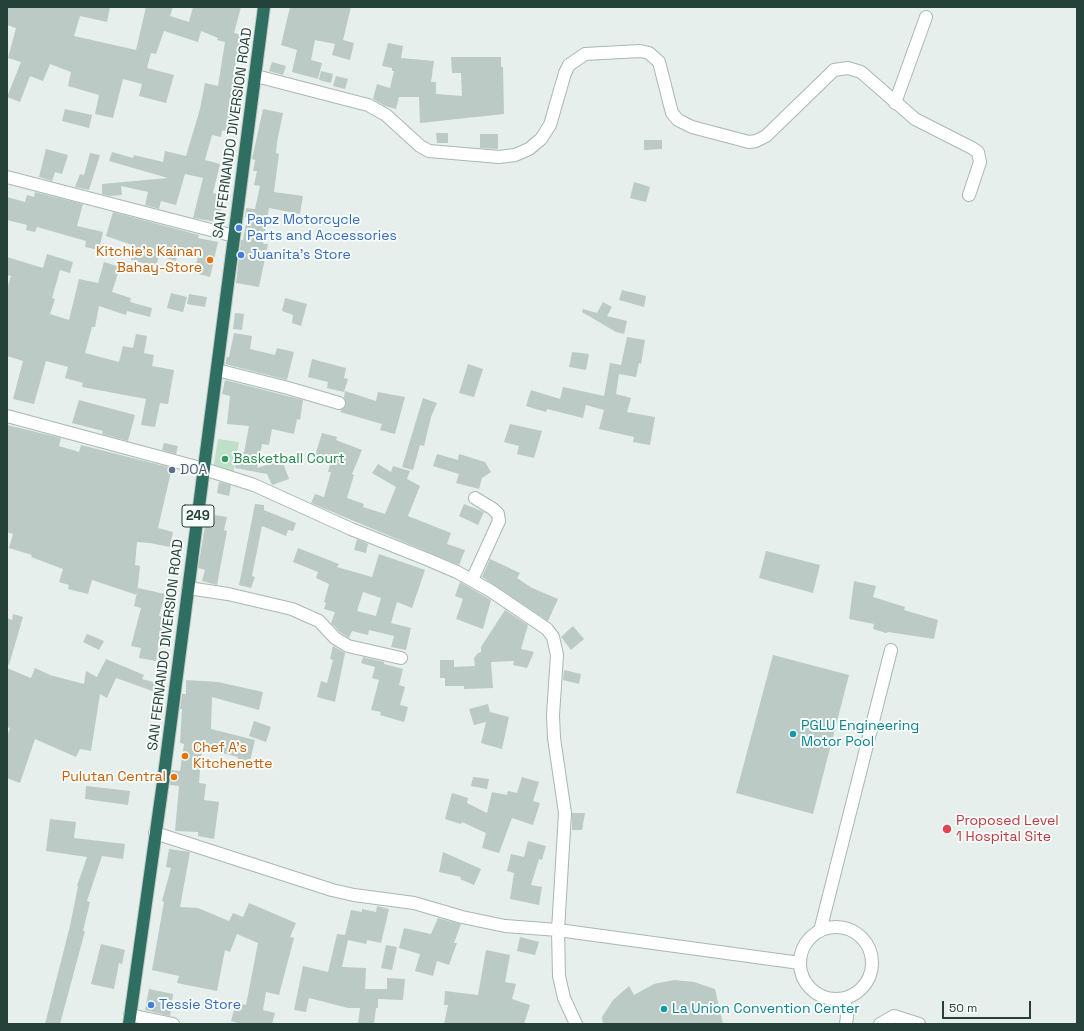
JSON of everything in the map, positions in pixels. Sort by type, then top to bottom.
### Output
[{"type":"highway","name":"SAN FERNANDO DIVERSION ROAD","points":[[130,1020],[264,7]]},
{"type":"street","points":[[895,103],[926,16]]},
{"type":"street","points":[[256,76],[368,105],[386,115],[420,146],[429,150],[499,157],[515,156],[529,149],[541,139],[550,125],[565,73],[569,65],[585,54],[594,52],[640,51],[649,53],[659,62],[672,113],[678,120],[692,127],[740,141],[756,141],[766,136],[834,70],[848,68],[861,72],[895,103],[927,126],[978,152],[980,162],[969,195]]},
{"type":"street","points":[[7,177],[234,236]]},
{"type":"street","points":[[217,370],[339,403]]},
{"type":"street","points":[[7,416],[204,469],[275,493],[338,524],[429,560],[472,580],[547,629],[553,637],[556,645],[554,731],[565,813],[558,930],[561,988],[576,1024]]},
{"type":"street","points":[[472,580],[499,521],[498,514],[476,498]]},
{"type":"street","points":[[188,588],[235,596],[292,610],[319,621],[335,638],[348,646],[401,658]]},
{"type":"street","points":[[820,931],[891,650]]},
{"type":"street","points":[[155,833],[217,852],[286,877],[332,890],[354,895],[414,903],[505,926],[558,930],[800,964]]},
{"type":"street","points":[[836,927],[852,931],[858,935],[868,948],[872,963],[869,979],[859,992],[844,998],[828,998],[813,992],[803,979],[800,964],[803,948],[810,938],[820,931],[836,927]]},
{"type":"street","points":[[844,998],[847,1016],[846,1024]]},
{"type":"street","points":[[880,1024],[894,1016],[919,1024]]},
{"type":"street","points":[[130,1020],[173,1024]]},
{"type":"green space","name":"Basketball Court","points":[[218,439],[239,442],[232,480],[212,476]]},
{"type":"building","points":[[7,7],[110,7],[107,22],[80,16],[74,36],[136,50],[146,7],[173,7],[170,16],[189,22],[193,7],[241,7],[234,33],[243,35],[233,74],[236,74],[231,113],[226,132],[222,130],[221,137],[212,135],[205,160],[220,164],[213,193],[224,196],[218,222],[193,218],[203,178],[185,174],[176,205],[161,201],[159,209],[145,205],[148,192],[121,186],[122,195],[110,196],[102,194],[102,184],[168,178],[109,161],[112,152],[133,158],[134,155],[163,162],[165,151],[186,156],[200,109],[205,83],[218,86],[225,42],[217,40],[218,38],[201,31],[198,42],[164,31],[156,54],[151,53],[147,68],[174,75],[166,103],[139,96],[142,84],[123,79],[113,118],[95,114],[99,95],[68,86],[71,72],[50,64],[43,81],[30,76],[20,102],[7,97],[21,62],[8,58],[16,28],[7,25]]},
{"type":"building","points":[[290,7],[351,7],[343,40],[354,43],[350,60],[332,55],[335,44],[315,40],[311,60],[322,63],[318,79],[292,72],[297,50],[281,45]]},
{"type":"building","points":[[388,43],[403,46],[401,58],[434,61],[431,82],[436,82],[436,94],[462,96],[461,73],[452,73],[451,57],[501,57],[501,67],[503,67],[504,114],[420,123],[419,97],[399,97],[396,109],[385,106],[373,99],[377,84],[390,88],[394,71],[392,71],[392,68],[382,66]]},
{"type":"building","points":[[272,62],[286,66],[283,75],[269,71]]},
{"type":"building","points":[[321,71],[333,74],[331,83],[319,80]]},
{"type":"building","points":[[336,76],[348,79],[345,89],[333,86]]},
{"type":"building","points":[[65,109],[92,115],[89,128],[62,121]]},
{"type":"building","points":[[263,109],[283,113],[277,142],[276,153],[279,154],[274,192],[303,196],[300,214],[269,208],[263,244],[268,244],[259,287],[236,283],[241,240],[243,240],[247,217],[245,217],[246,208],[255,209],[260,186],[254,185],[257,171],[253,171],[255,160],[252,159]]},
{"type":"building","points":[[436,133],[448,133],[448,143],[437,143]]},
{"type":"building","points":[[480,134],[498,134],[498,149],[480,148]]},
{"type":"building","points":[[644,140],[662,140],[662,149],[644,150]]},
{"type":"building","points":[[46,149],[68,155],[62,174],[55,172],[52,181],[39,177]]},
{"type":"building","points":[[90,153],[100,155],[89,190],[75,187],[80,174],[84,175]]},
{"type":"building","points":[[634,182],[650,187],[646,202],[630,198]]},
{"type":"building","points":[[35,192],[83,204],[77,226],[103,232],[99,250],[85,247],[86,241],[37,227],[35,232],[26,230],[27,225],[7,220],[7,197],[25,202],[27,195],[34,197]]},
{"type":"building","points":[[113,212],[199,235],[198,238],[218,242],[210,277],[194,273],[198,257],[178,252],[176,261],[159,256],[156,266],[131,260],[135,246],[106,236]]},
{"type":"building","points":[[47,254],[73,262],[70,273],[60,270],[52,298],[55,299],[50,314],[69,320],[79,279],[98,283],[104,262],[120,267],[112,292],[131,298],[130,302],[152,308],[150,317],[127,311],[126,315],[99,306],[95,327],[92,327],[85,353],[119,362],[123,346],[133,348],[136,334],[147,336],[144,353],[154,355],[152,366],[174,370],[168,404],[160,403],[155,427],[141,425],[146,399],[82,387],[83,383],[65,378],[68,367],[46,361],[34,404],[13,399],[23,361],[7,356],[7,289],[11,276],[7,275],[7,257],[43,268]]},
{"type":"building","points":[[622,290],[646,296],[644,307],[619,300]]},
{"type":"building","points":[[171,293],[187,297],[183,312],[167,308]]},
{"type":"building","points":[[189,294],[207,297],[205,307],[187,304]]},
{"type":"building","points":[[285,298],[307,304],[301,326],[292,323],[293,315],[282,311]]},
{"type":"building","points":[[603,302],[612,307],[607,316],[627,321],[624,334],[616,332],[582,312],[583,309],[597,313]]},
{"type":"building","points":[[235,313],[244,314],[242,330],[233,329]]},
{"type":"building","points":[[234,333],[252,336],[250,349],[275,355],[277,348],[294,352],[287,380],[225,364],[227,357],[229,357]]},
{"type":"building","points":[[627,337],[645,340],[641,364],[639,363],[636,377],[619,374],[616,394],[631,398],[627,412],[655,417],[650,445],[633,442],[634,437],[599,429],[604,410],[586,405],[583,418],[547,409],[546,412],[526,406],[531,390],[560,399],[563,387],[604,396],[610,363],[621,365]]},
{"type":"building","points":[[572,352],[589,354],[586,370],[569,367]]},
{"type":"building","points":[[312,359],[346,368],[344,378],[348,379],[344,392],[327,388],[328,382],[308,377]]},
{"type":"building","points":[[468,364],[483,369],[474,397],[459,393]]},
{"type":"building","points":[[225,380],[303,400],[300,420],[297,419],[294,434],[272,429],[269,445],[262,444],[257,468],[282,460],[289,479],[272,485],[267,474],[235,468],[238,451],[244,453],[249,426],[227,424],[230,396],[222,394]]},
{"type":"building","points":[[345,391],[376,401],[378,392],[405,397],[395,434],[380,430],[382,424],[340,412],[346,405],[344,397]]},
{"type":"building","points":[[423,398],[437,403],[431,417],[424,446],[420,445],[413,470],[402,467]]},
{"type":"building","points":[[79,400],[135,415],[128,441],[102,434],[103,431],[72,423]]},
{"type":"building","points":[[510,424],[542,431],[534,458],[517,454],[519,446],[504,442]]},
{"type":"building","points":[[7,425],[61,438],[59,446],[79,452],[81,445],[172,468],[158,528],[173,532],[170,547],[137,542],[135,565],[140,566],[137,595],[92,580],[88,594],[68,589],[69,585],[59,582],[63,569],[31,557],[32,555],[9,548],[13,534],[7,532]]},
{"type":"building","points":[[322,433],[337,437],[336,440],[362,450],[352,474],[354,475],[347,498],[364,504],[363,507],[385,514],[396,487],[372,473],[378,464],[391,472],[393,466],[410,471],[407,479],[420,486],[408,516],[451,533],[447,544],[465,550],[459,565],[311,503],[315,494],[324,497],[331,472],[328,472],[331,460],[315,456]]},
{"type":"building","points":[[164,443],[178,446],[176,454],[162,450]]},
{"type":"building","points":[[437,454],[458,460],[459,454],[485,462],[491,472],[482,478],[479,489],[456,483],[459,474],[433,466]]},
{"type":"building","points":[[219,482],[231,485],[229,496],[217,493]]},
{"type":"building","points":[[255,504],[264,505],[264,510],[296,523],[293,531],[288,530],[286,536],[262,526],[252,576],[255,577],[251,588],[239,585]]},
{"type":"building","points":[[464,504],[484,512],[478,525],[459,516]]},
{"type":"building","points":[[215,515],[227,517],[224,530],[227,531],[217,585],[202,581],[205,570],[198,568],[205,526],[212,528]]},
{"type":"building","points":[[357,539],[368,544],[366,553],[354,550]]},
{"type":"building","points":[[298,548],[339,564],[337,567],[372,577],[379,554],[425,570],[412,608],[397,602],[391,623],[411,628],[406,650],[391,647],[394,636],[369,630],[368,635],[352,631],[349,638],[340,632],[331,623],[335,612],[324,609],[326,603],[324,602],[329,584],[316,578],[318,572],[293,562]],"holes":[[[363,592],[381,598],[376,616],[357,611]]]},
{"type":"building","points":[[766,551],[820,565],[813,593],[759,578]]},
{"type":"building","points":[[490,559],[520,573],[517,578],[532,588],[558,599],[548,621],[482,577]]},
{"type":"building","points":[[854,581],[876,586],[873,597],[905,607],[904,610],[938,620],[934,639],[888,632],[886,633],[873,629],[874,624],[849,619]]},
{"type":"building","points":[[460,582],[491,600],[483,629],[456,619],[463,599],[455,596]]},
{"type":"building","points":[[138,588],[165,594],[159,616],[165,617],[162,632],[165,633],[163,644],[159,644],[156,661],[139,658],[141,648],[131,646],[141,608],[134,606]]},
{"type":"building","points":[[505,610],[528,625],[521,649],[534,652],[527,668],[513,665],[514,661],[491,662],[493,688],[464,689],[464,686],[445,686],[445,678],[440,678],[440,660],[454,660],[454,667],[475,666],[474,658],[481,652],[481,647]]},
{"type":"building","points":[[13,614],[23,617],[9,665],[7,664],[7,618],[12,620]]},
{"type":"building","points":[[573,626],[584,639],[571,650],[561,637]]},
{"type":"building","points":[[87,634],[104,641],[99,650],[83,642]]},
{"type":"building","points":[[333,646],[345,653],[335,702],[317,697],[321,681],[327,683],[333,660],[330,659]]},
{"type":"building","name":"PGLU Engineering Motor Pool","points":[[773,655],[849,675],[813,814],[736,793]]},
{"type":"building","points":[[363,657],[384,662],[384,664],[403,669],[399,685],[405,687],[400,705],[408,707],[404,722],[380,715],[381,712],[371,710],[379,680],[372,678],[375,667],[361,663]]},
{"type":"building","points":[[106,659],[144,675],[142,679],[160,684],[158,693],[116,678],[107,698],[100,694],[91,751],[80,749],[76,757],[35,739],[20,783],[7,778],[7,736],[10,728],[7,727],[7,668],[31,678],[35,668],[50,675],[84,684],[86,671],[97,677]]},
{"type":"building","points":[[564,670],[581,674],[579,684],[563,680]]},
{"type":"building","points":[[186,680],[218,682],[263,692],[259,710],[212,697],[211,729],[255,740],[249,765],[237,762],[238,757],[202,748],[199,783],[206,784],[204,800],[219,802],[214,839],[198,836],[198,832],[175,831],[179,786],[170,785],[172,770],[180,771],[184,744],[180,743],[182,709],[180,709],[182,694],[186,694]]},
{"type":"building","points":[[488,704],[490,712],[509,717],[502,749],[481,743],[486,722],[474,725],[469,709]]},
{"type":"building","points":[[254,721],[271,727],[266,742],[249,736]]},
{"type":"building","points":[[473,777],[489,779],[487,789],[471,786]]},
{"type":"building","points":[[522,777],[539,782],[533,801],[540,803],[533,825],[512,818],[499,853],[482,848],[486,833],[462,822],[461,824],[445,819],[452,793],[468,798],[467,803],[487,813],[492,792],[507,795],[508,791],[517,793]]},
{"type":"building","points":[[86,786],[130,791],[128,805],[85,799]]},
{"type":"building","points":[[572,813],[585,813],[582,830],[572,830]]},
{"type":"building","points":[[50,819],[76,822],[74,838],[125,844],[123,859],[102,856],[87,901],[90,902],[83,931],[85,931],[60,1024],[45,1024],[70,926],[77,886],[87,857],[46,851]]},
{"type":"building","points":[[528,841],[546,846],[542,860],[539,859],[531,885],[542,887],[539,905],[510,899],[514,873],[507,871],[511,854],[524,857]]},
{"type":"building","points":[[169,849],[190,852],[180,907],[198,908],[229,921],[233,913],[243,917],[249,903],[296,923],[290,937],[294,938],[279,995],[266,992],[263,1010],[275,1013],[272,1024],[241,1024],[231,1021],[236,1003],[246,1005],[258,943],[237,934],[230,952],[225,950],[217,991],[177,983],[179,976],[152,970],[164,902],[162,901],[171,868],[166,867]]},
{"type":"building","points":[[443,852],[481,869],[474,885],[460,879],[461,877],[439,872]]},
{"type":"building","points":[[377,906],[389,909],[381,943],[367,940],[366,944],[348,940],[342,967],[366,968],[365,989],[387,989],[387,978],[405,979],[403,1000],[378,999],[378,1008],[376,1008],[374,1024],[358,1024],[360,1008],[348,1008],[309,998],[306,1012],[294,1010],[303,966],[328,972],[337,934],[345,935],[351,910],[362,912],[362,909],[376,912]]},
{"type":"building","points":[[438,918],[461,924],[454,943],[457,943],[449,965],[437,961],[433,976],[415,971],[420,954],[399,948],[404,928],[431,934]]},
{"type":"building","points":[[520,937],[539,942],[535,955],[517,951]]},
{"type":"building","points":[[101,944],[125,950],[122,964],[119,963],[114,989],[91,984]]},
{"type":"building","points":[[386,945],[397,947],[392,970],[381,968]]},
{"type":"building","points":[[486,950],[510,955],[505,982],[516,984],[512,999],[530,1005],[524,1024],[444,1024],[448,1005],[444,1005],[445,991],[478,995]]},
{"type":"building","name":"La Union Convention Center","points":[[674,980],[694,982],[715,989],[723,1024],[603,1024],[602,1017],[613,1000],[629,986],[634,995],[654,984]]},
{"type":"building","points":[[149,989],[173,994],[170,1016],[145,1010]]},
{"type":"place","name":"Papz Motorcycle Parts and Accessories","points":[[239,228]]},
{"type":"place","name":"Juanita's Store","points":[[241,255]]},
{"type":"place","name":"Kitchie's Kainan Bahay-Store","points":[[210,260]]},
{"type":"place","name":"Basketball Court","points":[[225,459]]},
{"type":"place","name":"DOA","points":[[172,470]]},
{"type":"place","name":"PGLU Engineering Motor Pool","points":[[793,734]]},
{"type":"place","name":"Chef A's Kitchenette","points":[[185,756]]},
{"type":"place","name":"Pulutan Central","points":[[174,777]]},
{"type":"place","name":"Proposed Level 1 Hospital Site","points":[[947,829]]},
{"type":"place","name":"Tessie Store","points":[[151,1005]]},
{"type":"place","name":"La Union Convention Center","points":[[664,1009]]}]
